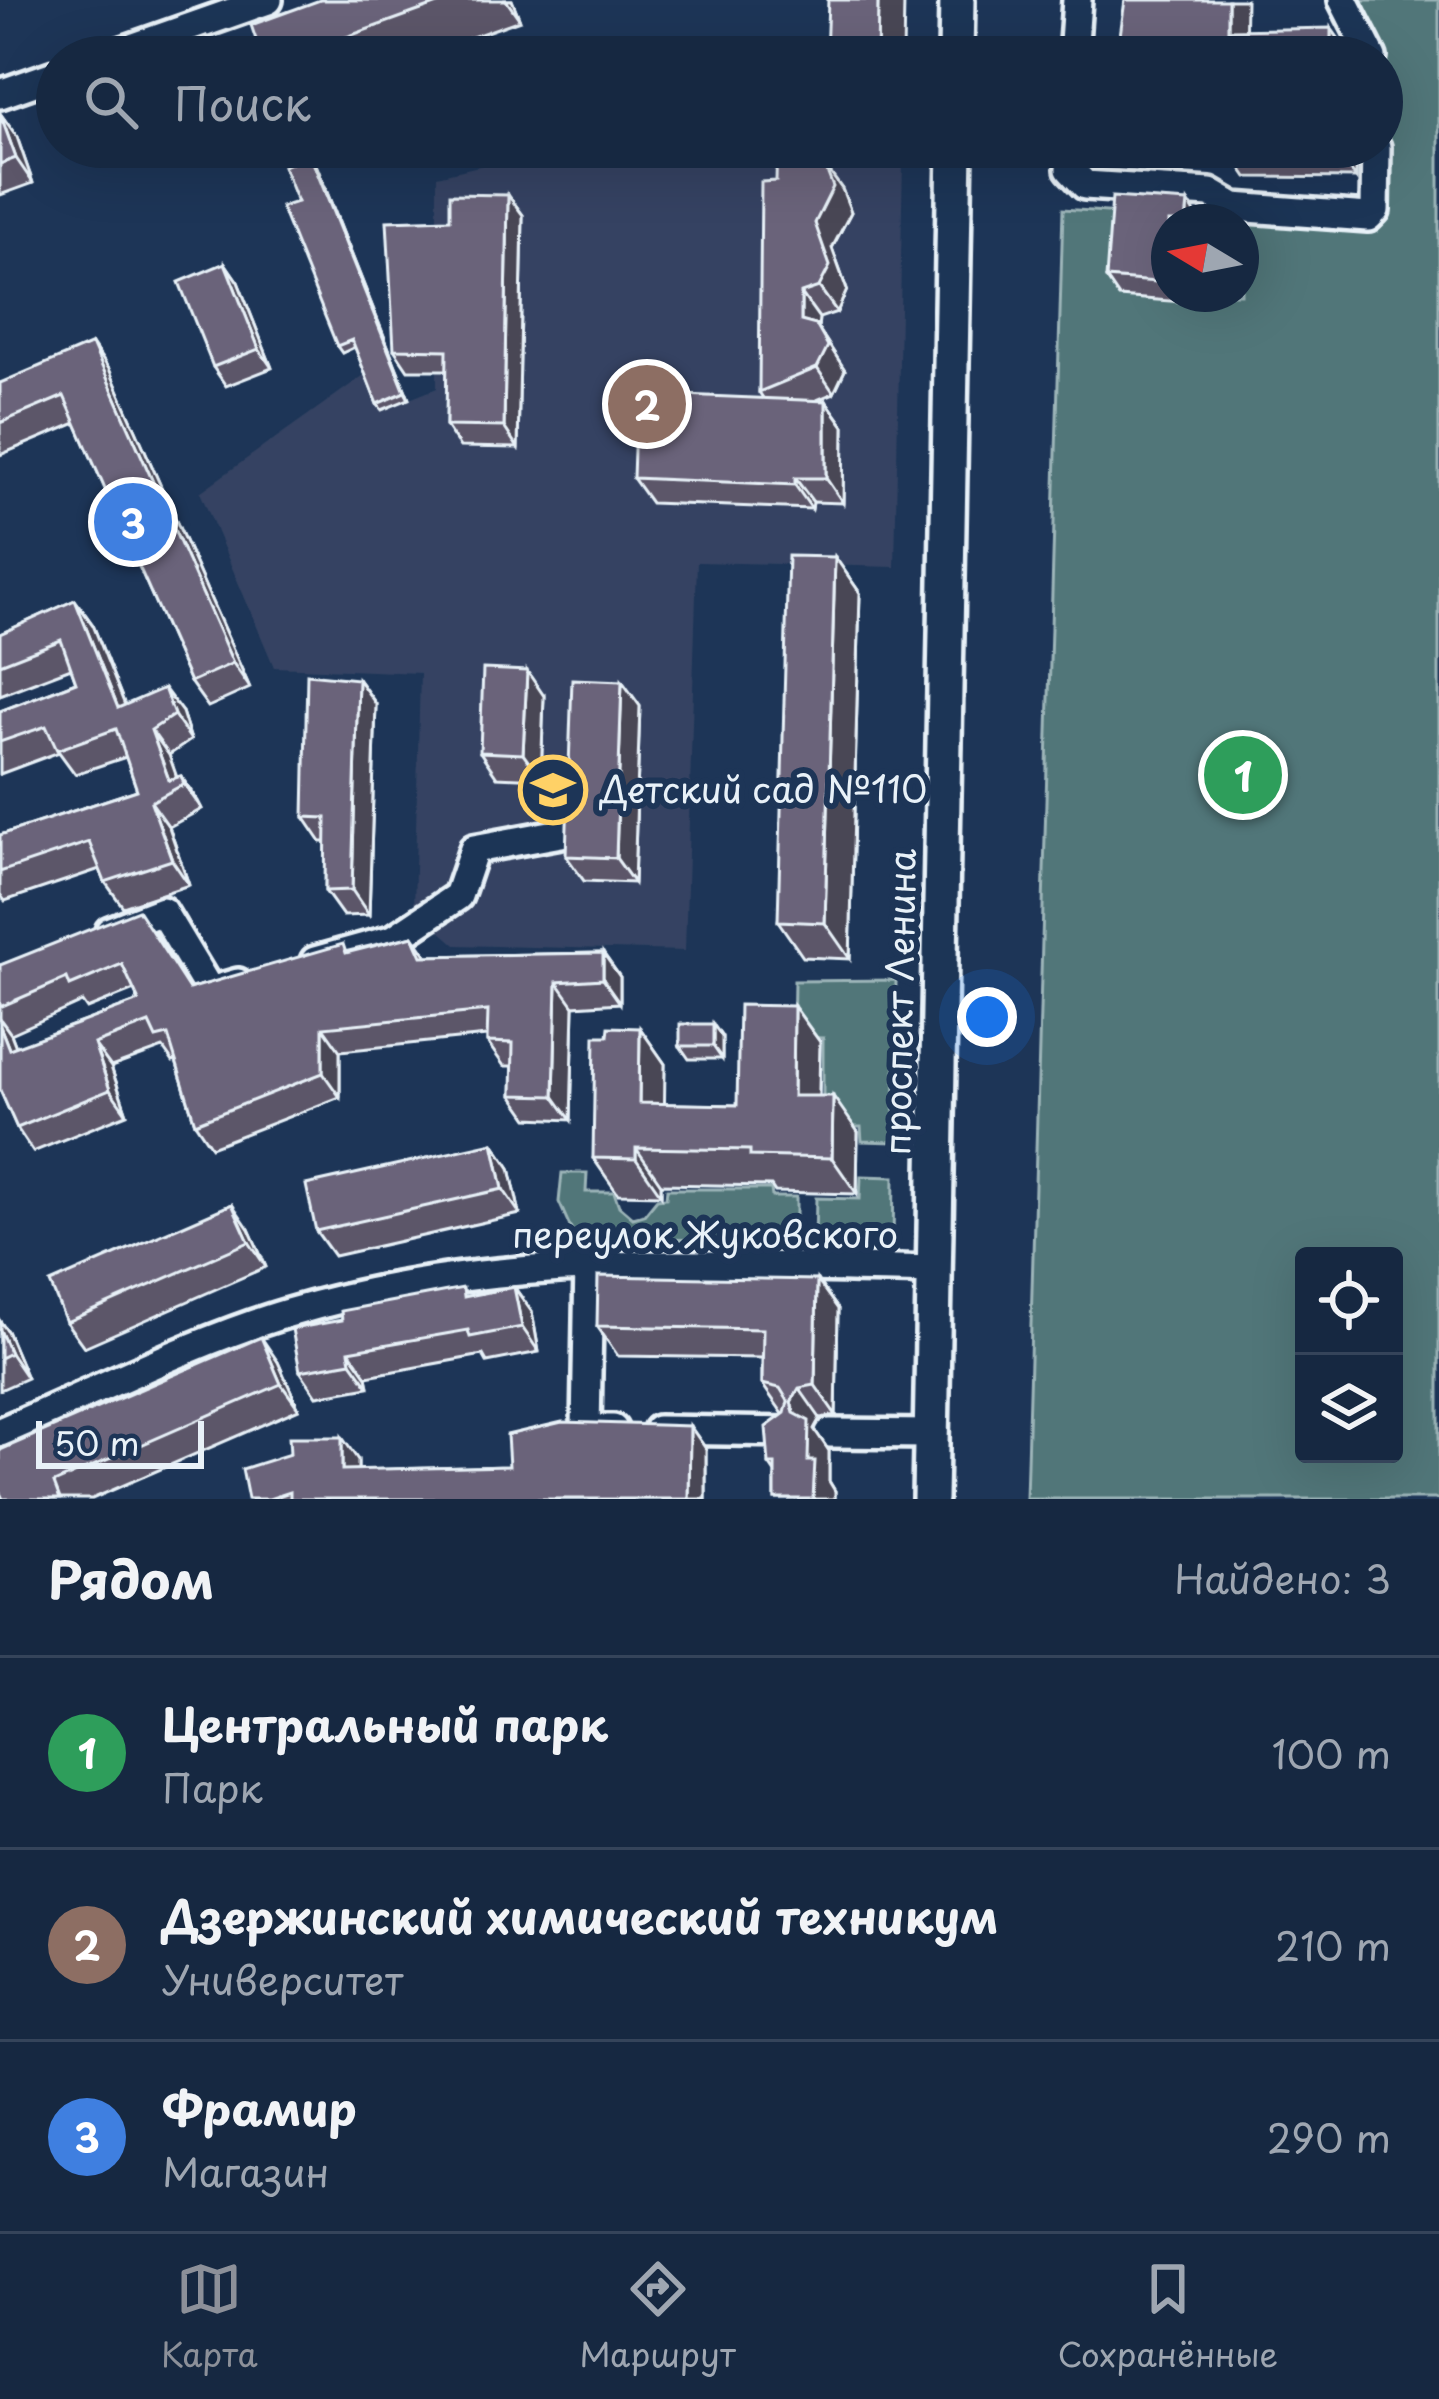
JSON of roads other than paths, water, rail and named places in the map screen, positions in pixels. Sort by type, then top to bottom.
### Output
[{"type":"main road","points":[[956,36],[957,0]]},
{"type":"main road","name":"проспект Ленина","points":[[930,1499],[955,168]]},
{"type":"street","points":[[166,36],[268,0]]},
{"type":"street","points":[[1074,36],[1077,0]]},
{"type":"street","points":[[1343,0],[1361,36]]},
{"type":"street","points":[[0,94],[36,81]]},
{"type":"street","points":[[1070,168],[1085,185],[1210,193],[1234,207],[1368,217],[1375,210],[1376,168]]},
{"type":"street","points":[[81,943],[162,911],[210,991],[394,938],[458,896],[474,849],[561,833]]},
{"type":"street","points":[[589,1264],[586,1429],[791,1432]]},
{"type":"street","name":"переулок Жуковского","points":[[0,1432],[283,1314],[491,1272],[589,1264],[934,1270]]},
{"type":"street","points":[[830,1432],[931,1434]]},
{"type":"place","name":"Дзержинский химический техникум","points":[[647,404]]},
{"type":"place","name":"Фрамир","points":[[133,522]]},
{"type":"place","name":"Центральный парк","points":[[1243,775]]},
{"type":"place","name":"Детский сад №110","points":[[553,790]]}]
